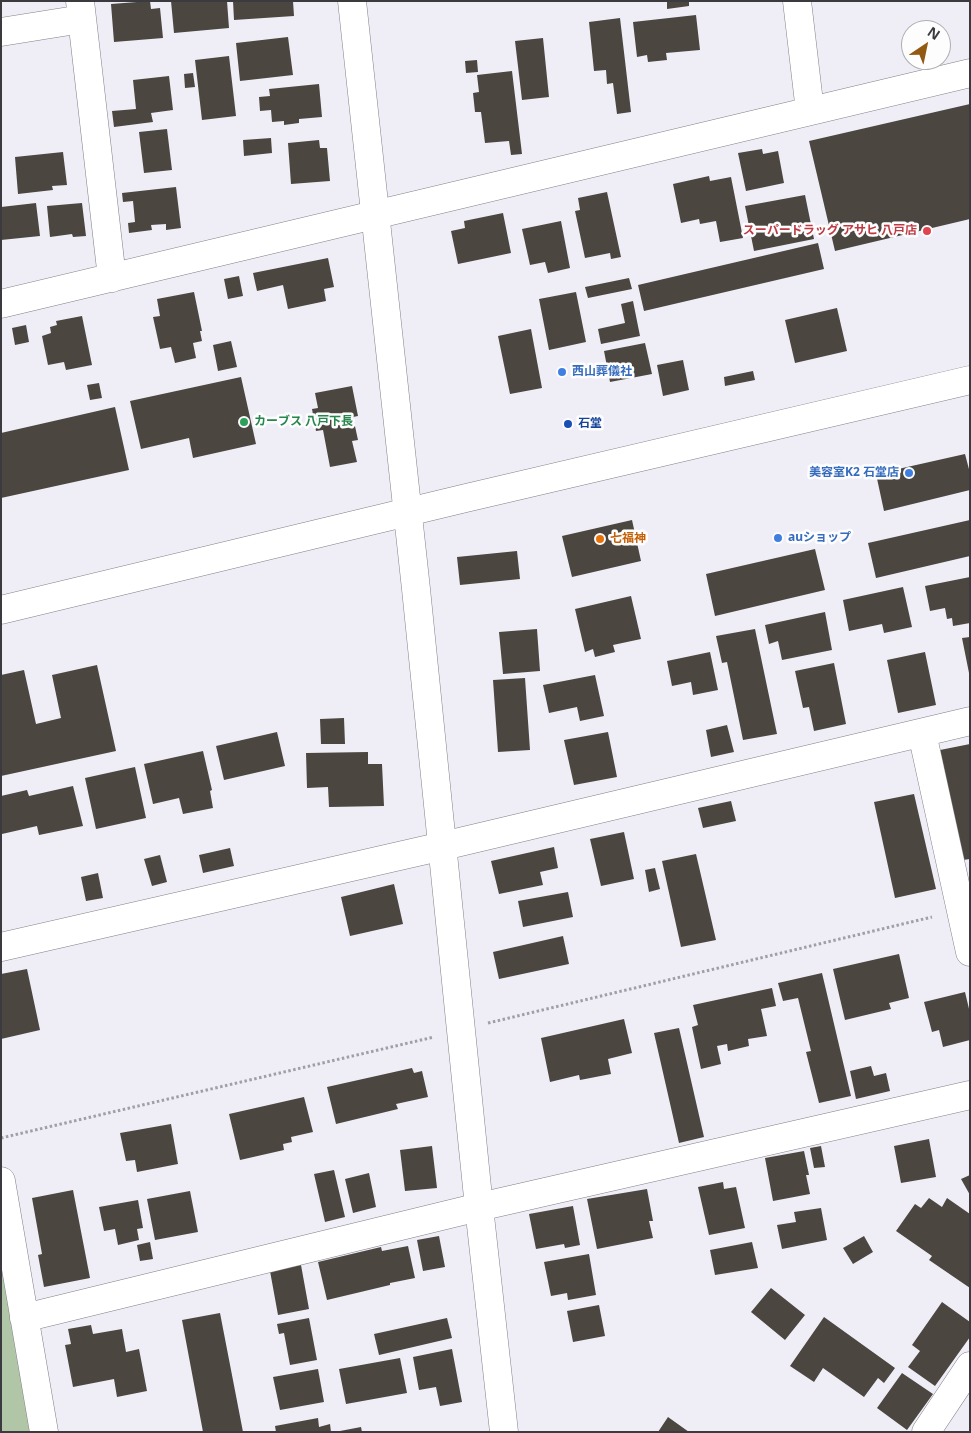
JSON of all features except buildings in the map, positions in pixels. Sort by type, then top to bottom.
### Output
[{"type":"street","points":[[352,1],[408,512],[479,1207],[504,1432]]},
{"type":"street","points":[[798,1],[810,111]]},
{"type":"street","points":[[1,32],[81,10],[112,278]]},
{"type":"street","points":[[1,304],[970,73]]},
{"type":"street","points":[[1,610],[970,380]]},
{"type":"street","points":[[1,947],[443,846],[970,721]]},
{"type":"street","points":[[922,733],[970,952]]},
{"type":"street","points":[[24,1318],[479,1207],[970,1094]]},
{"type":"street","points":[[1,1182],[44,1432]]},
{"type":"street","points":[[926,1432],[970,1366]]},
{"type":"green space","points":[[1,1240],[34,1432],[1,1432]]},
{"type":"place","name":"スーパードラッグ アサヒ 八戸店","points":[[927,231]]},
{"type":"place","name":"西山葬儀社","points":[[562,372]]},
{"type":"place","name":"カーブス 八戸下長","points":[[244,422]]},
{"type":"place","name":"石堂","points":[[568,424]]},
{"type":"place","name":"美容室K2 石堂店","points":[[909,473]]},
{"type":"place","name":"auショップ","points":[[778,538]]},
{"type":"place","name":"七福神","points":[[600,539]]}]
